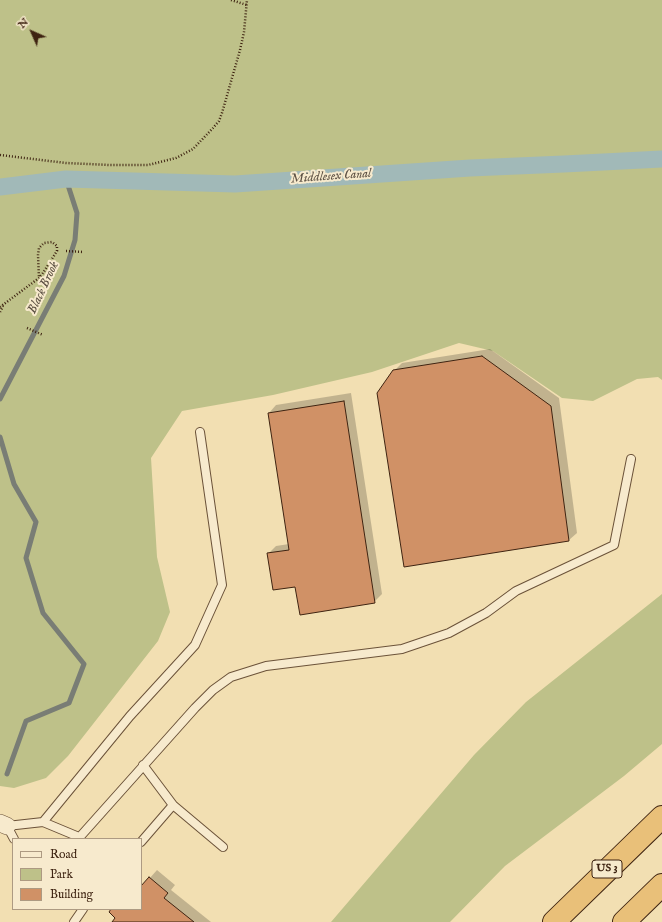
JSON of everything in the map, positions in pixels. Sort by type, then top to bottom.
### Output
[{"type":"highway","name":"US 3","points":[[554,922],[662,817]]},
{"type":"highway","points":[[624,922],[662,885]]},
{"type":"lane","points":[[43,822],[130,716],[195,645],[222,584],[200,432]]},
{"type":"lane","points":[[7,830],[43,822],[78,838],[213,690],[231,676],[266,666],[402,648],[449,633],[486,613],[516,591],[614,546],[631,459]]},
{"type":"lane","points":[[143,765],[173,805],[223,847]]},
{"type":"lane","points":[[142,841],[173,805]]},
{"type":"lane","points":[[74,922],[82,910]]},
{"type":"path","points":[[231,0],[247,5]]},
{"type":"path","points":[[0,155],[66,163],[148,165],[176,158],[193,149],[219,121],[222,113],[240,50],[247,0]]},
{"type":"path","points":[[0,307],[39,278],[58,251],[57,246],[52,242],[44,243],[39,248],[39,278]]},
{"type":"path","points":[[66,251],[84,252]]},
{"type":"path","points":[[0,312],[5,304]]},
{"type":"path","points":[[27,328],[43,335]]},
{"type":"green space","points":[[0,0],[662,0],[662,380],[658,377],[637,379],[593,401],[562,398],[493,351],[459,343],[372,372],[273,395],[182,411],[151,458],[157,557],[170,612],[158,641],[68,756],[46,778],[14,788],[0,786]]},
{"type":"green space","points":[[662,594],[662,744],[624,776],[505,866],[450,922],[331,922],[474,755],[526,702]]},
{"type":"building","points":[[482,356],[551,406],[569,541],[404,567],[377,393],[393,370]]},
{"type":"building","points":[[344,401],[375,603],[300,615],[295,587],[273,590],[267,553],[289,550],[268,413]]},
{"type":"building","points":[[149,877],[168,893],[164,898],[194,922],[112,922],[115,918],[109,912],[110,910],[142,910],[142,885]]},
{"type":"waterway","name":"Middlesex Canal","points":[[0,187],[66,179],[235,184],[470,168],[662,159]]},
{"type":"waterway","name":"Black Brook","points":[[0,399],[64,276],[75,240],[77,213],[66,179]]},
{"type":"waterway","name":"Black Brook","points":[[0,437],[14,484],[36,522],[26,558],[43,613],[84,664],[69,703],[26,721],[7,774]]}]
